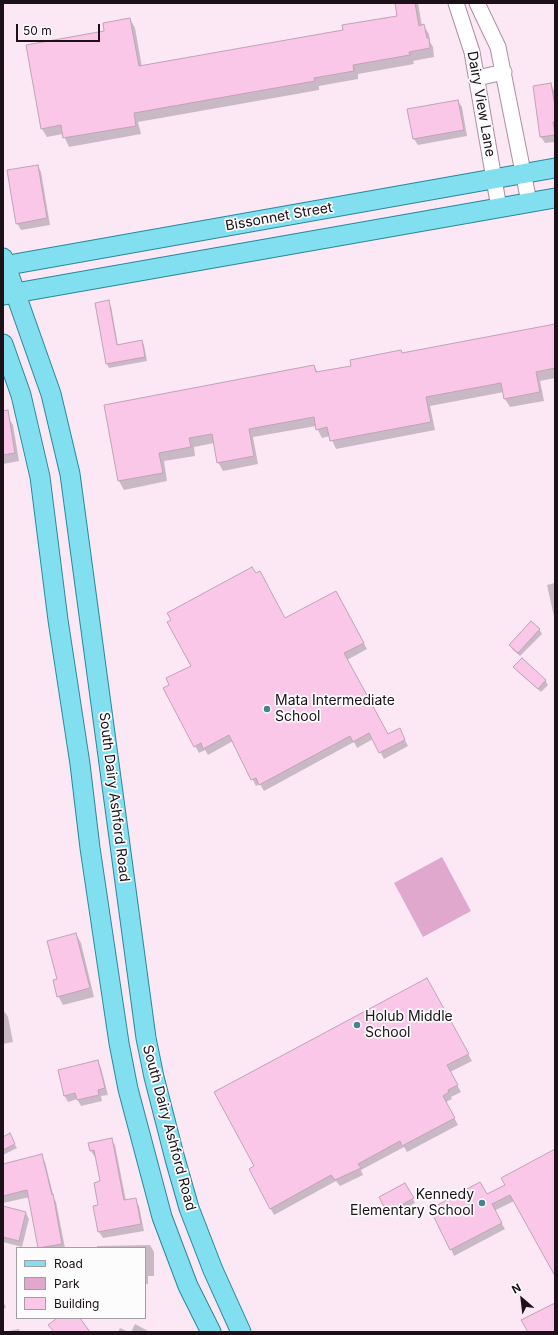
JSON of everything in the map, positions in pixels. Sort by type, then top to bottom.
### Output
[{"type":"main road","name":"Bissonnet Street","points":[[4,263],[322,210],[555,168]]},
{"type":"main road","name":"Bissonnet Street","points":[[9,294],[326,237],[555,198]]},
{"type":"main road","points":[[322,210],[326,237]]},
{"type":"main road","name":"South Dairy Ashford Road","points":[[4,263],[9,294],[51,394],[70,474],[96,657],[146,1038],[164,1117],[189,1208],[213,1270],[241,1332]]},
{"type":"main road","name":"South Dairy Ashford Road","points":[[3,344],[21,395],[40,478],[80,764],[90,848],[119,1043],[134,1115],[162,1217],[188,1286],[211,1332]]},
{"type":"main road","points":[[40,478],[70,474]]},
{"type":"main road","points":[[65,662],[96,657]]},
{"type":"main road","points":[[90,848],[120,843]]},
{"type":"main road","points":[[119,1043],[146,1038]]},
{"type":"main road","points":[[162,1217],[189,1208]]},
{"type":"street","name":"Dairy View Lane","points":[[456,3],[472,52],[499,208]]},
{"type":"street","name":"Dairy View Lane","points":[[477,3],[498,47],[529,202]]},
{"type":"street","points":[[477,78],[504,72]]},
{"type":"green space","points":[[442,857],[471,911],[423,937],[394,883]]},
{"type":"building","points":[[395,3],[415,3],[419,26],[424,24],[427,38],[429,38],[430,48],[409,52],[410,55],[353,65],[354,71],[314,78],[315,81],[134,113],[136,126],[63,138],[61,125],[41,129],[26,45],[104,31],[103,23],[130,18],[139,66],[343,30],[342,25],[397,16]]},
{"type":"building","points":[[551,83],[555,106],[555,122],[553,122],[555,135],[540,137],[533,86]]},
{"type":"building","points":[[458,100],[464,130],[413,139],[407,109]]},
{"type":"building","points":[[38,165],[47,218],[16,224],[7,170]]},
{"type":"building","points":[[109,300],[117,345],[142,340],[145,357],[106,364],[95,303]]},
{"type":"building","points":[[555,324],[555,368],[536,372],[540,392],[504,399],[501,383],[426,397],[431,422],[330,441],[327,427],[316,430],[314,417],[249,429],[254,456],[217,463],[212,434],[189,438],[191,447],[159,453],[163,473],[118,481],[104,405],[314,365],[316,372],[351,366],[350,360],[401,350],[402,353]]},
{"type":"building","points":[[8,410],[15,453],[3,455],[3,411]]},
{"type":"building","points":[[252,567],[256,573],[260,571],[285,618],[336,591],[364,643],[344,653],[388,734],[400,728],[405,740],[379,753],[369,733],[353,742],[350,736],[259,785],[256,778],[251,780],[229,735],[203,749],[201,743],[194,747],[163,688],[169,685],[166,678],[191,666],[167,622],[171,620],[167,613]]},
{"type":"building","points":[[531,621],[540,629],[518,653],[509,645]]},
{"type":"building","points":[[522,658],[546,680],[538,689],[513,667]]},
{"type":"building","points":[[76,933],[90,988],[57,997],[53,980],[57,979],[47,941]]},
{"type":"building","points":[[427,978],[469,1054],[447,1065],[458,1085],[448,1090],[449,1092],[443,1096],[455,1118],[402,1146],[400,1141],[358,1164],[361,1168],[335,1180],[331,1175],[270,1209],[249,1169],[254,1166],[214,1092]]},
{"type":"building","points":[[98,1060],[105,1088],[98,1090],[99,1095],[77,1100],[75,1093],[64,1096],[58,1070]]},
{"type":"building","points":[[10,1133],[15,1144],[3,1150],[3,1137]]},
{"type":"building","points":[[112,1138],[124,1200],[136,1198],[141,1224],[98,1232],[93,1206],[98,1205],[94,1183],[100,1181],[94,1150],[90,1151],[88,1143]]},
{"type":"building","points":[[555,1149],[555,1276],[510,1195],[492,1204],[502,1223],[450,1250],[430,1209],[480,1182],[487,1194],[505,1185],[501,1178]]},
{"type":"building","points":[[42,1154],[52,1195],[53,1194],[62,1244],[38,1247],[27,1190],[3,1196],[3,1164]]},
{"type":"building","points":[[405,1183],[414,1198],[387,1213],[379,1197]]},
{"type":"building","points":[[3,1206],[26,1212],[19,1241],[3,1237]]},
{"type":"building","points":[[555,1303],[555,1332],[528,1332],[521,1320]]},
{"type":"building","points":[[56,1319],[81,1319],[90,1332],[54,1332],[48,1325]]},
{"type":"place","name":"Mata Intermediate School","points":[[267,709]]},
{"type":"place","name":"Holub Middle School","points":[[357,1025]]},
{"type":"place","name":"Kennedy Elementary School","points":[[482,1203]]}]
